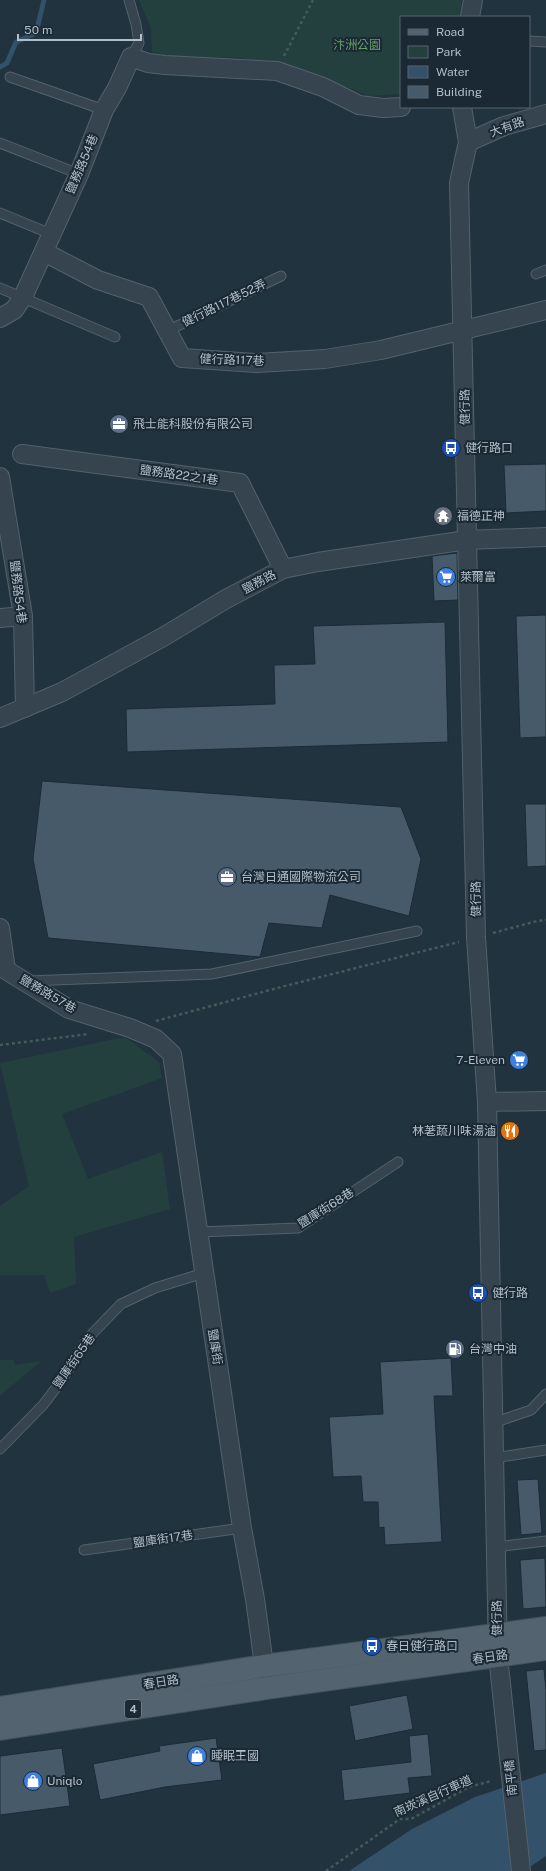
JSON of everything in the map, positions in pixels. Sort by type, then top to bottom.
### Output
[{"type":"main road","name":"春日路","points":[[0,1729],[267,1688],[363,1676],[498,1646],[546,1628]]},
{"type":"main road","name":"春日路","points":[[0,1708],[264,1666],[366,1652],[498,1646],[546,1649]]},
{"type":"street","points":[[470,16],[473,0]]},
{"type":"street","points":[[131,56],[148,63],[165,65],[277,71],[323,87],[359,105],[383,108],[400,106]]},
{"type":"street","name":"鹽務路54巷","points":[[0,318],[14,310],[23,297],[79,174],[104,110],[117,88],[131,56]]},
{"type":"street","points":[[462,108],[468,142]]},
{"type":"street","name":"大有路","points":[[468,142],[504,126],[546,114]]},
{"type":"street","name":"健行路","points":[[468,142],[459,182],[476,937],[487,1102],[498,1646],[501,1684]]},
{"type":"street","name":"健行路117巷","points":[[44,252],[98,280],[149,297],[182,358],[257,363],[325,359],[381,350],[463,330]]},
{"type":"street","points":[[463,330],[546,310]]},
{"type":"street","name":"鹽務路22之1巷","points":[[22,454],[240,484],[283,569]]},
{"type":"street","name":"鹽務路54巷","points":[[0,477],[4,524],[23,616],[25,708]]},
{"type":"street","name":"鹽務路","points":[[0,718],[62,692],[163,637],[226,599],[283,569],[318,562],[467,540],[546,537]]},
{"type":"street","points":[[0,618],[23,616]]},
{"type":"street","name":"鹽務路57巷","points":[[0,928],[6,970],[69,1008],[130,1028]]},
{"type":"street","name":"鹽庫街","points":[[130,1028],[156,1039],[172,1054],[242,1528],[255,1599],[267,1688]]},
{"type":"street","points":[[487,1102],[546,1101]]},
{"type":"street","name":"南平橋","points":[[501,1684],[521,1871]]},
{"type":"lane","name":"鹽務路54巷","points":[[129,0],[136,24],[139,43],[131,56]]},
{"type":"lane","points":[[530,41],[546,42]]},
{"type":"lane","points":[[10,77],[104,110]]},
{"type":"lane","points":[[0,143],[79,174]]},
{"type":"lane","points":[[0,213],[51,234]]},
{"type":"lane","points":[[536,274],[546,270]]},
{"type":"lane","name":"健行路117巷52弄","points":[[167,331],[281,276]]},
{"type":"lane","points":[[0,288],[115,337]]},
{"type":"lane","points":[[24,981],[212,974],[417,930]]},
{"type":"lane","name":"鹽庫街68巷","points":[[198,1232],[298,1228],[398,1162]]},
{"type":"lane","name":"鹽庫街65巷","points":[[0,1449],[43,1405],[62,1380],[88,1338],[120,1304],[155,1288],[204,1273]]},
{"type":"lane","points":[[493,1423],[531,1410],[546,1394]]},
{"type":"lane","points":[[494,1458],[546,1450]]},
{"type":"lane","name":"鹽庫街17巷","points":[[84,1550],[242,1528]]},
{"type":"lane","points":[[496,1547],[546,1541]]},
{"type":"path","points":[[277,71],[313,0]]},
{"type":"path","points":[[490,934],[537,921],[546,920]]},
{"type":"path","points":[[155,1021],[281,987],[463,941]]},
{"type":"path","points":[[0,1045],[94,1033]]},
{"type":"path","name":"南崁溪自行車道","points":[[326,1871],[400,1819],[411,1818],[469,1787],[490,1781]]},
{"type":"green space","name":"汴洲公園","points":[[139,0],[462,0],[460,16],[400,16],[400,94],[370,96],[290,66],[241,58],[170,56],[152,52],[151,28]]},
{"type":"green space","points":[[125,1037],[159,1062],[162,1078],[62,1114],[88,1179],[162,1152],[170,1209],[74,1237],[76,1284],[50,1293],[44,1275],[0,1275],[0,1206],[29,1186],[0,1063]]},
{"type":"green space","points":[[0,1360],[14,1360],[15,1365],[41,1361],[0,1396]]},
{"type":"water","points":[[546,1773],[546,1856],[524,1871],[349,1871],[412,1829],[475,1797]]},
{"type":"building","points":[[546,464],[546,511],[506,513],[504,465]]},
{"type":"building","name":"萊爾富","points":[[457,553],[458,600],[434,601],[432,556]]},
{"type":"building","points":[[546,615],[546,737],[520,738],[516,616]]},
{"type":"building","points":[[445,622],[448,742],[127,752],[126,709],[275,704],[274,665],[315,664],[313,626]]},
{"type":"building","name":"台灣日通國際物流公司","points":[[42,781],[401,807],[421,859],[409,916],[330,895],[322,928],[269,923],[260,957],[48,938],[33,859]]},
{"type":"building","points":[[525,804],[546,804],[546,866],[527,867]]},
{"type":"building","points":[[451,1358],[453,1396],[434,1396],[442,1542],[385,1545],[384,1527],[379,1528],[378,1502],[363,1502],[361,1476],[333,1477],[329,1417],[383,1414],[380,1362]]},
{"type":"building","points":[[538,1479],[542,1533],[521,1535],[517,1480]]},
{"type":"building","points":[[545,1558],[546,1607],[523,1609],[520,1560]]},
{"type":"building","points":[[544,1669],[546,1690],[546,1750],[534,1751],[526,1671]]},
{"type":"building","points":[[407,1695],[413,1729],[355,1741],[349,1706]]},
{"type":"building","points":[[428,1734],[432,1776],[408,1778],[410,1793],[344,1801],[341,1770],[411,1762],[409,1736]]},
{"type":"building","points":[[216,1738],[222,1780],[165,1787],[100,1800],[93,1764],[160,1751],[159,1746]]},
{"type":"building","name":"Uniqlo","points":[[62,1748],[70,1806],[0,1815],[0,1756]]},
{"type":"waterway","points":[[0,67],[7,63],[16,42],[36,33],[44,0]]},
{"type":"place","name":"飛士能科股份有限公司","points":[[119,424]]},
{"type":"place","name":"健行路口","points":[[451,448]]},
{"type":"place","name":"福德正神","points":[[443,516]]},
{"type":"place","name":"萊爾富","points":[[446,577]]},
{"type":"place","name":"台灣日通國際物流公司","points":[[227,877]]},
{"type":"place","name":"7-Eleven","points":[[519,1060]]},
{"type":"place","name":"林荖蔬川味湯滷","points":[[510,1131]]},
{"type":"place","name":"健行路","points":[[478,1293]]},
{"type":"place","name":"台灣中油","points":[[455,1349]]},
{"type":"place","name":"春日健行路口","points":[[372,1646]]},
{"type":"place","name":"睡眠王國","points":[[197,1756]]},
{"type":"place","name":"Uniqlo","points":[[33,1781]]}]
